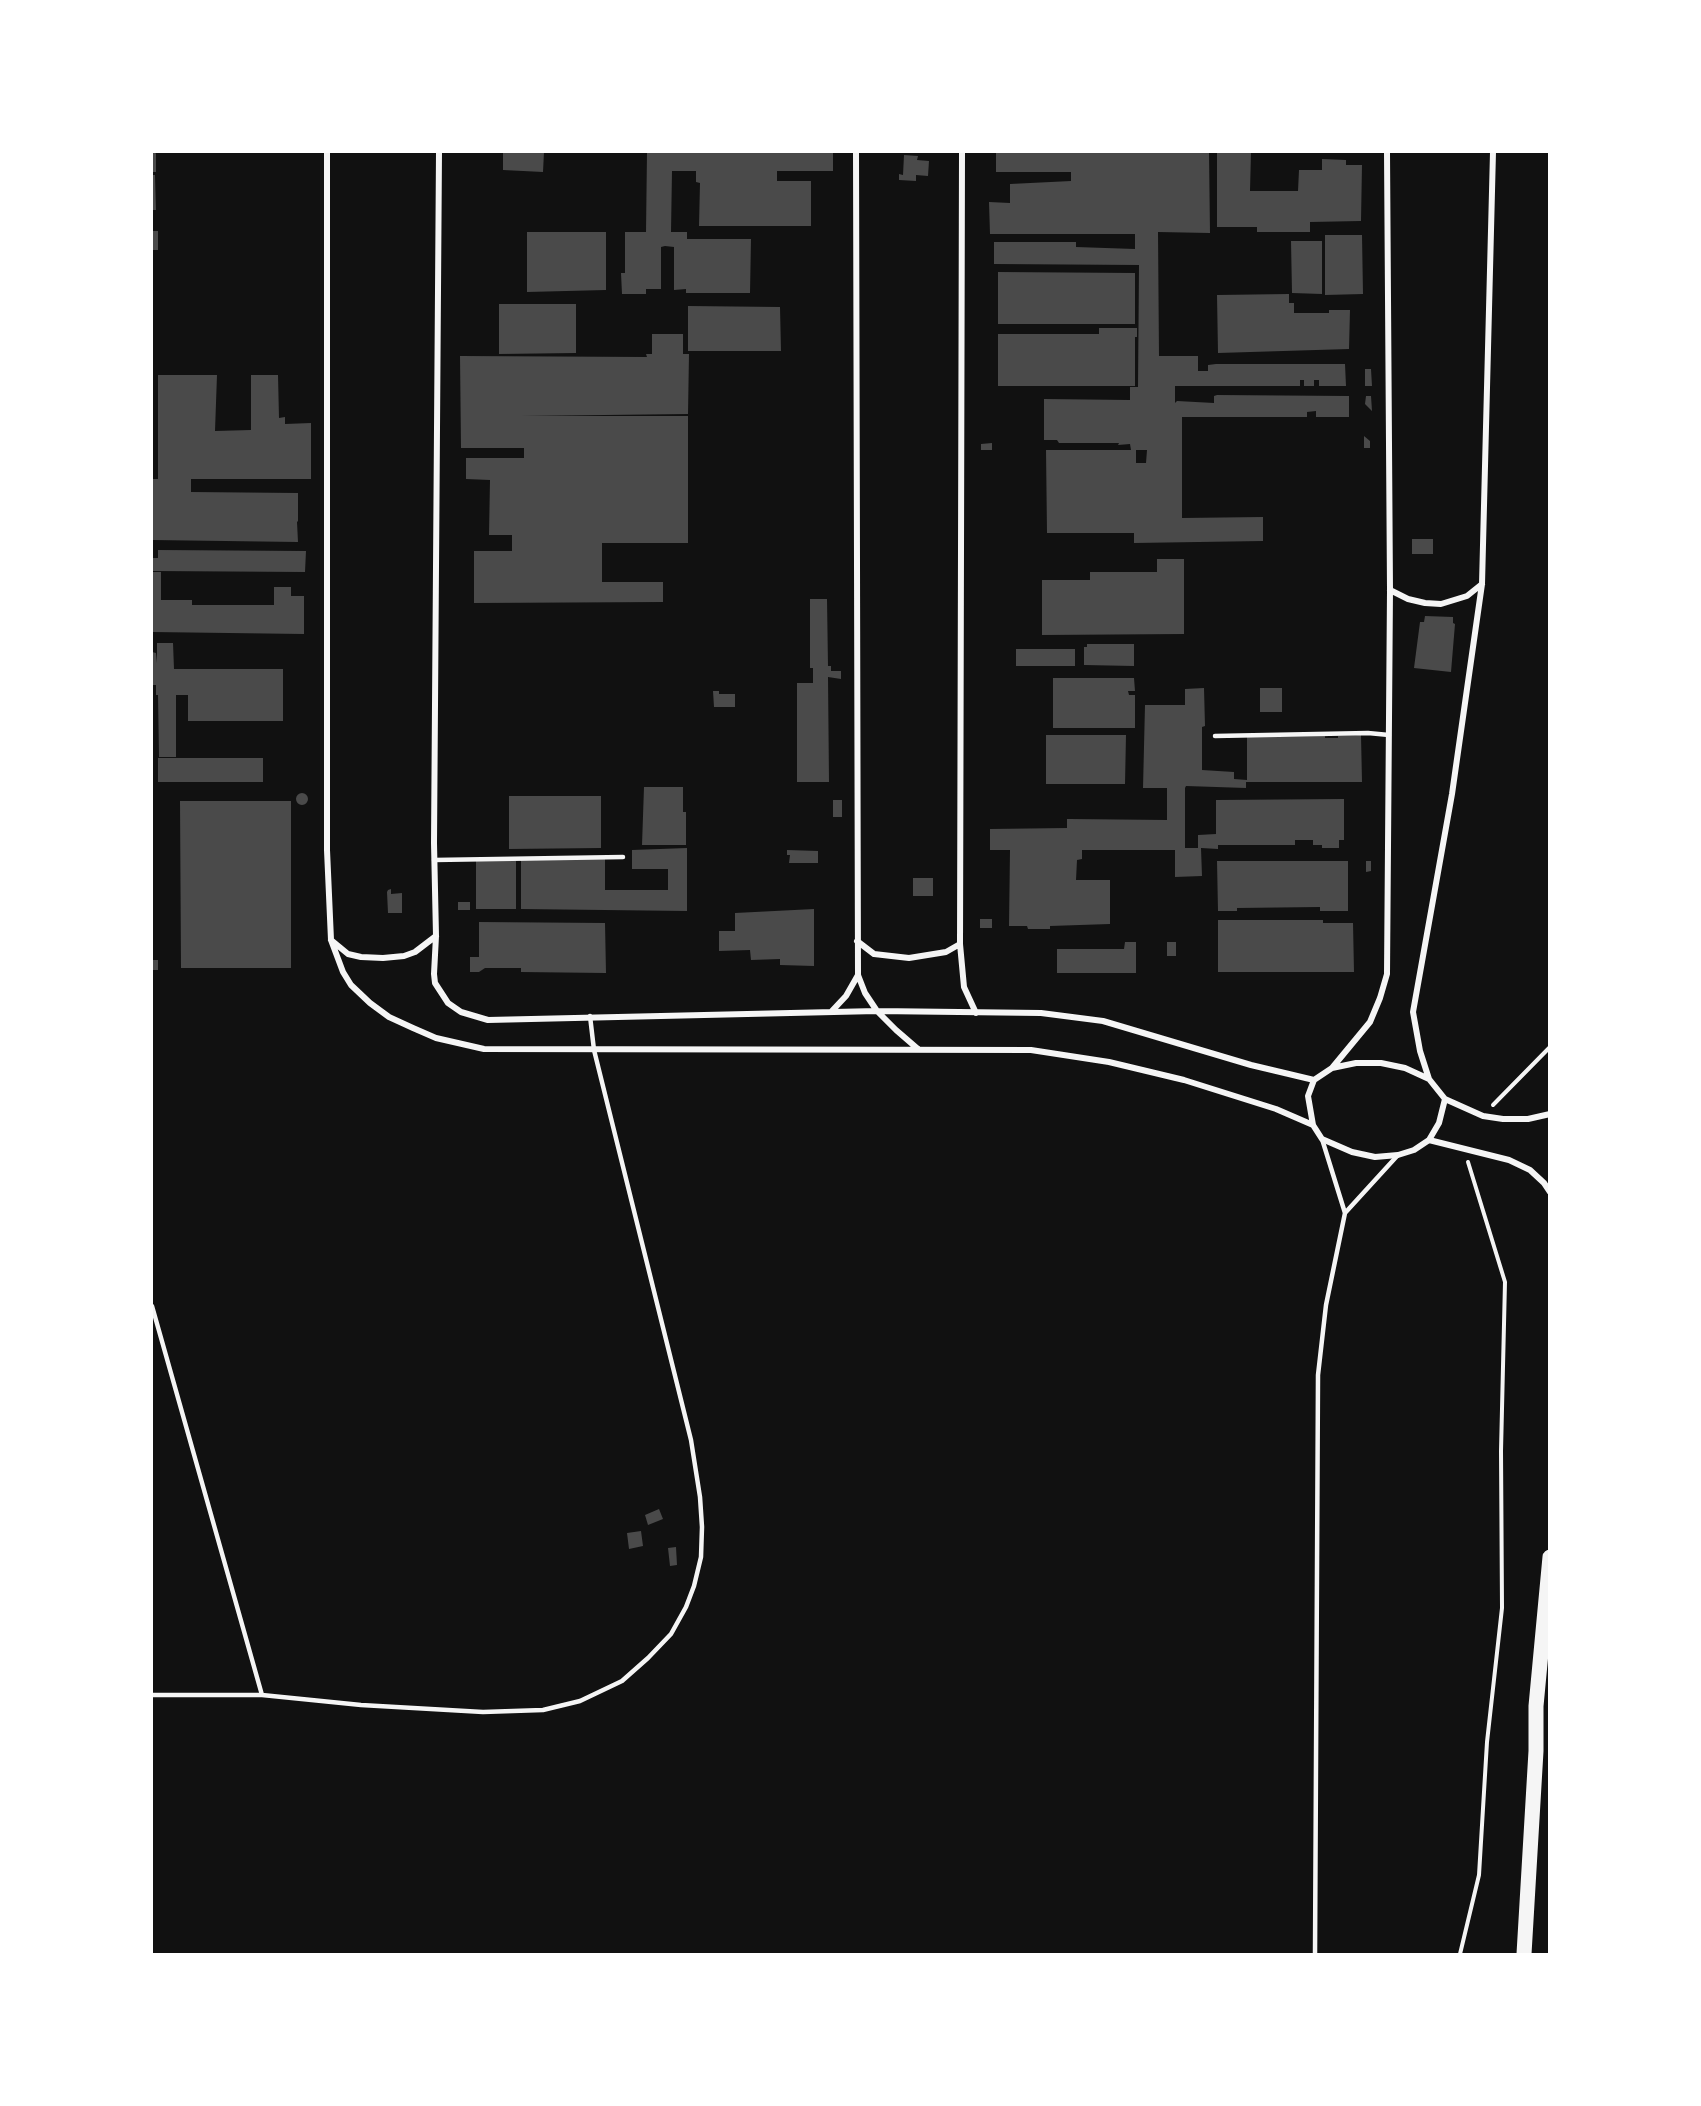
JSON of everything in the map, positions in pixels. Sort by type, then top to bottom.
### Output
[{"type":"highway","points":[[1524,1954],[1536,1751],[1536,1706],[1550,1557]]},
{"type":"street","points":[[327,152],[327,850],[331,940],[343,972],[351,985],[389,1017],[436,1038],[462,1045],[502,1050],[1030,1050],[1109,1062],[1194,1083],[1276,1109],[1313,1125]]},
{"type":"street","points":[[438,152],[434,860],[436,936],[434,974],[435,983],[448,1003],[461,1012],[488,1020],[877,1011],[1041,1013],[1103,1021],[1241,1062],[1314,1080]]},
{"type":"street","points":[[856,152],[858,975],[865,993],[877,1011],[918,1049]]},
{"type":"street","points":[[1387,152],[1390,590],[1387,974],[1370,1022],[1332,1068],[1314,1080],[1308,1096],[1313,1125],[1322,1139],[1352,1152],[1375,1157],[1398,1155],[1429,1140],[1439,1123],[1445,1099]]},
{"type":"street","points":[[1493,152],[1482,584],[1452,794],[1413,1012],[1420,1051],[1429,1079],[1445,1099],[1483,1116],[1503,1119],[1528,1119],[1550,1114]]},
{"type":"street","points":[[961,154],[960,944],[964,987],[976,1013]]},
{"type":"street","points":[[1390,590],[1408,599],[1425,603],[1441,603],[1467,596],[1482,584]]},
{"type":"street","points":[[331,940],[348,954],[383,958],[404,956],[415,952],[436,936]]},
{"type":"street","points":[[858,941],[874,954],[909,958],[946,952],[960,944]]},
{"type":"street","points":[[831,1012],[846,996],[858,975]]},
{"type":"street","points":[[1332,1068],[1356,1062],[1381,1063],[1405,1068],[1429,1079]]},
{"type":"street","points":[[1429,1140],[1509,1160],[1530,1170],[1550,1192]]},
{"type":"lane","points":[[1215,736],[1368,733],[1389,735]]},
{"type":"lane","points":[[434,860],[622,857]]},
{"type":"lane","points":[[152,1695],[262,1695],[362,1705],[483,1712],[543,1710],[580,1701],[622,1681],[671,1634],[686,1607],[701,1557],[700,1497],[691,1440],[594,1050],[590,1016]]},
{"type":"lane","points":[[1315,1954],[1318,1375],[1326,1305],[1345,1214],[1322,1139]]},
{"type":"lane","points":[[1345,1214],[1398,1155]]},
{"type":"lane","points":[[152,1306],[262,1695]]},
{"type":"path","points":[[1483,1116],[1550,1047]]},
{"type":"path","points":[[1460,1954],[1479,1875],[1487,1742],[1502,1608],[1501,1451],[1505,1282],[1468,1162],[1468,1150]]},
{"type":"building","points":[[152,152],[156,154],[156,172],[152,172]]},
{"type":"building","points":[[503,152],[544,152],[543,172],[503,170]]},
{"type":"building","points":[[647,152],[833,152],[833,171],[777,171],[777,181],[811,181],[811,226],[699,226],[700,183],[696,182],[696,171],[672,171],[671,232],[687,232],[687,239],[751,239],[750,293],[686,293],[686,289],[674,290],[674,247],[665,246],[661,247],[661,289],[646,289],[646,294],[622,294],[621,273],[625,273],[625,232],[646,232]]},
{"type":"building","points":[[996,152],[1209,152],[1210,233],[1158,232],[1159,356],[1198,356],[1198,371],[1208,371],[1208,365],[1216,364],[1345,364],[1346,386],[1319,386],[1319,380],[1314,380],[1314,386],[1304,386],[1304,380],[1300,380],[1300,386],[1175,386],[1175,403],[1177,401],[1214,403],[1214,396],[1217,395],[1349,396],[1349,417],[1316,417],[1316,411],[1307,412],[1307,417],[1182,417],[1182,518],[1263,517],[1263,541],[1134,543],[1134,533],[1047,533],[1046,450],[1131,450],[1130,444],[1059,443],[1057,440],[1044,440],[1044,399],[1130,400],[1130,387],[1138,387],[1139,265],[994,264],[994,242],[1076,242],[1076,247],[1135,249],[1135,234],[990,234],[989,202],[1010,203],[1010,184],[1071,181],[1071,172],[996,172]],"holes":[[[1136,450],[1147,450],[1146,463],[1136,463]]]},
{"type":"building","points":[[1217,152],[1251,152],[1250,191],[1298,191],[1299,170],[1322,170],[1322,159],[1346,160],[1346,165],[1362,165],[1361,221],[1310,222],[1310,232],[1257,232],[1257,227],[1217,227]]},
{"type":"building","points":[[904,155],[918,156],[917,160],[929,161],[928,176],[916,175],[916,181],[899,180],[899,174],[903,175]]},
{"type":"building","points":[[152,175],[155,175],[156,210],[152,210]]},
{"type":"building","points":[[152,231],[158,231],[158,250],[152,250]]},
{"type":"building","points":[[527,232],[606,232],[606,290],[527,292]]},
{"type":"building","points":[[1325,235],[1362,235],[1363,294],[1325,295]]},
{"type":"building","points":[[1291,241],[1322,241],[1322,294],[1292,293]]},
{"type":"building","points":[[998,272],[1135,273],[1135,324],[998,324]]},
{"type":"building","points":[[1289,294],[1289,303],[1294,303],[1294,313],[1329,313],[1329,310],[1350,310],[1349,349],[1218,353],[1217,295]]},
{"type":"building","points":[[499,304],[576,304],[576,353],[499,354]]},
{"type":"building","points":[[688,306],[780,307],[781,351],[688,351]]},
{"type":"building","points":[[1099,328],[1137,328],[1135,386],[998,386],[998,334],[1099,334]]},
{"type":"building","points":[[652,334],[683,334],[683,354],[689,354],[688,414],[522,416],[688,416],[688,543],[602,543],[602,582],[663,582],[663,602],[474,603],[474,551],[512,551],[512,535],[489,535],[490,480],[466,479],[466,458],[524,458],[524,448],[461,448],[460,356],[647,357],[646,354],[652,354]]},
{"type":"building","points":[[1365,369],[1371,369],[1372,386],[1365,386]]},
{"type":"building","points":[[158,375],[217,375],[215,431],[251,430],[251,375],[278,375],[279,418],[285,417],[285,424],[311,423],[311,479],[191,479],[191,492],[298,493],[298,542],[152,540],[152,479],[158,479]]},
{"type":"building","points":[[1366,396],[1371,396],[1372,411],[1365,404]]},
{"type":"building","points":[[1364,436],[1370,441],[1370,448],[1364,448]]},
{"type":"building","points":[[992,443],[992,450],[981,450],[981,444]]},
{"type":"building","points":[[1412,539],[1433,539],[1433,554],[1412,554]]},
{"type":"building","points":[[158,550],[306,551],[305,572],[152,571],[152,558],[158,558]]},
{"type":"building","points":[[1157,559],[1184,559],[1184,634],[1042,635],[1042,580],[1090,580],[1090,572],[1157,572]]},
{"type":"building","points":[[152,572],[161,572],[161,600],[192,600],[192,605],[274,605],[274,587],[291,587],[291,596],[304,596],[304,634],[152,632]]},
{"type":"building","points":[[810,599],[827,599],[828,666],[831,666],[831,671],[841,671],[841,679],[828,677],[829,782],[797,782],[797,683],[813,683],[813,668],[810,668]]},
{"type":"building","points":[[1425,616],[1453,617],[1455,624],[1451,672],[1414,668],[1420,622],[1424,622]]},
{"type":"building","points":[[157,643],[173,643],[174,669],[283,669],[283,721],[188,721],[188,695],[176,695],[176,757],[159,757],[158,695],[156,695],[156,685],[152,685],[152,652],[156,653],[157,663]]},
{"type":"building","points":[[1087,644],[1134,644],[1134,666],[1084,665],[1084,647],[1087,647]]},
{"type":"building","points":[[1016,649],[1075,649],[1075,666],[1016,666]]},
{"type":"building","points":[[1053,678],[1134,678],[1135,691],[1128,691],[1129,695],[1135,695],[1135,728],[1053,728]]},
{"type":"building","points":[[1204,688],[1205,726],[1202,727],[1202,770],[1234,772],[1234,779],[1247,780],[1247,737],[1325,736],[1325,738],[1338,738],[1338,736],[1361,735],[1362,782],[1246,782],[1246,788],[1186,786],[1185,848],[1198,848],[1198,835],[1216,834],[1216,800],[1344,799],[1344,840],[1339,840],[1339,848],[1322,848],[1322,845],[1313,845],[1313,840],[1295,840],[1295,845],[1218,845],[1218,849],[1201,848],[1202,876],[1175,877],[1175,850],[1082,850],[1082,859],[1077,860],[1076,880],[1110,880],[1110,924],[1050,926],[1050,929],[1009,926],[1010,850],[990,850],[990,829],[1067,828],[1067,819],[1167,820],[1167,788],[1143,788],[1145,705],[1185,705],[1185,689]]},
{"type":"building","points":[[1260,688],[1282,688],[1282,712],[1260,712]]},
{"type":"building","points":[[713,691],[719,691],[719,694],[735,694],[735,707],[714,707]]},
{"type":"building","points":[[1046,735],[1126,735],[1125,784],[1046,784]]},
{"type":"building","points":[[158,758],[263,758],[263,782],[158,782]]},
{"type":"building","points":[[644,787],[683,787],[686,845],[642,845]]},
{"type":"building","points":[[304,793],[308,799],[304,805],[300,805],[296,797]]},
{"type":"building","points":[[509,796],[601,796],[601,848],[509,849]]},
{"type":"building","points":[[833,800],[842,800],[842,817],[833,817]]},
{"type":"building","points":[[180,801],[291,801],[291,968],[181,968]]},
{"type":"building","points":[[687,848],[687,911],[521,909],[521,858],[605,858],[605,890],[668,890],[668,869],[632,869],[632,850]]},
{"type":"building","points":[[787,850],[818,851],[818,863],[789,863],[790,855],[787,855]]},
{"type":"building","points":[[476,860],[516,861],[516,909],[476,909]]},
{"type":"building","points":[[1217,861],[1348,861],[1348,911],[1320,911],[1320,907],[1237,908],[1237,911],[1218,911]]},
{"type":"building","points":[[1366,861],[1371,861],[1371,871],[1366,872]]},
{"type":"building","points":[[913,878],[933,878],[933,896],[913,896]]},
{"type":"building","points":[[391,889],[391,894],[402,893],[402,913],[388,913],[387,892]]},
{"type":"building","points":[[458,902],[470,902],[470,910],[458,910]]},
{"type":"building","points":[[814,909],[814,966],[780,965],[780,959],[751,960],[750,950],[719,951],[719,931],[735,931],[735,913]]},
{"type":"building","points":[[980,919],[992,919],[992,928],[980,928]]},
{"type":"building","points":[[1218,920],[1323,920],[1323,923],[1353,923],[1354,972],[1218,972]]},
{"type":"building","points":[[479,922],[605,923],[606,973],[521,972],[521,968],[485,968],[479,972],[470,972],[470,957],[479,957]]},
{"type":"building","points":[[1125,942],[1136,942],[1136,973],[1057,973],[1057,949],[1124,949]]},
{"type":"building","points":[[1167,942],[1176,942],[1176,956],[1167,956]]},
{"type":"building","points":[[152,960],[158,960],[158,970],[152,970]]},
{"type":"building","points":[[659,1509],[663,1519],[648,1525],[645,1515]]},
{"type":"building","points":[[641,1531],[643,1546],[629,1549],[627,1533]]},
{"type":"building","points":[[676,1547],[677,1565],[670,1566],[668,1548]]}]
